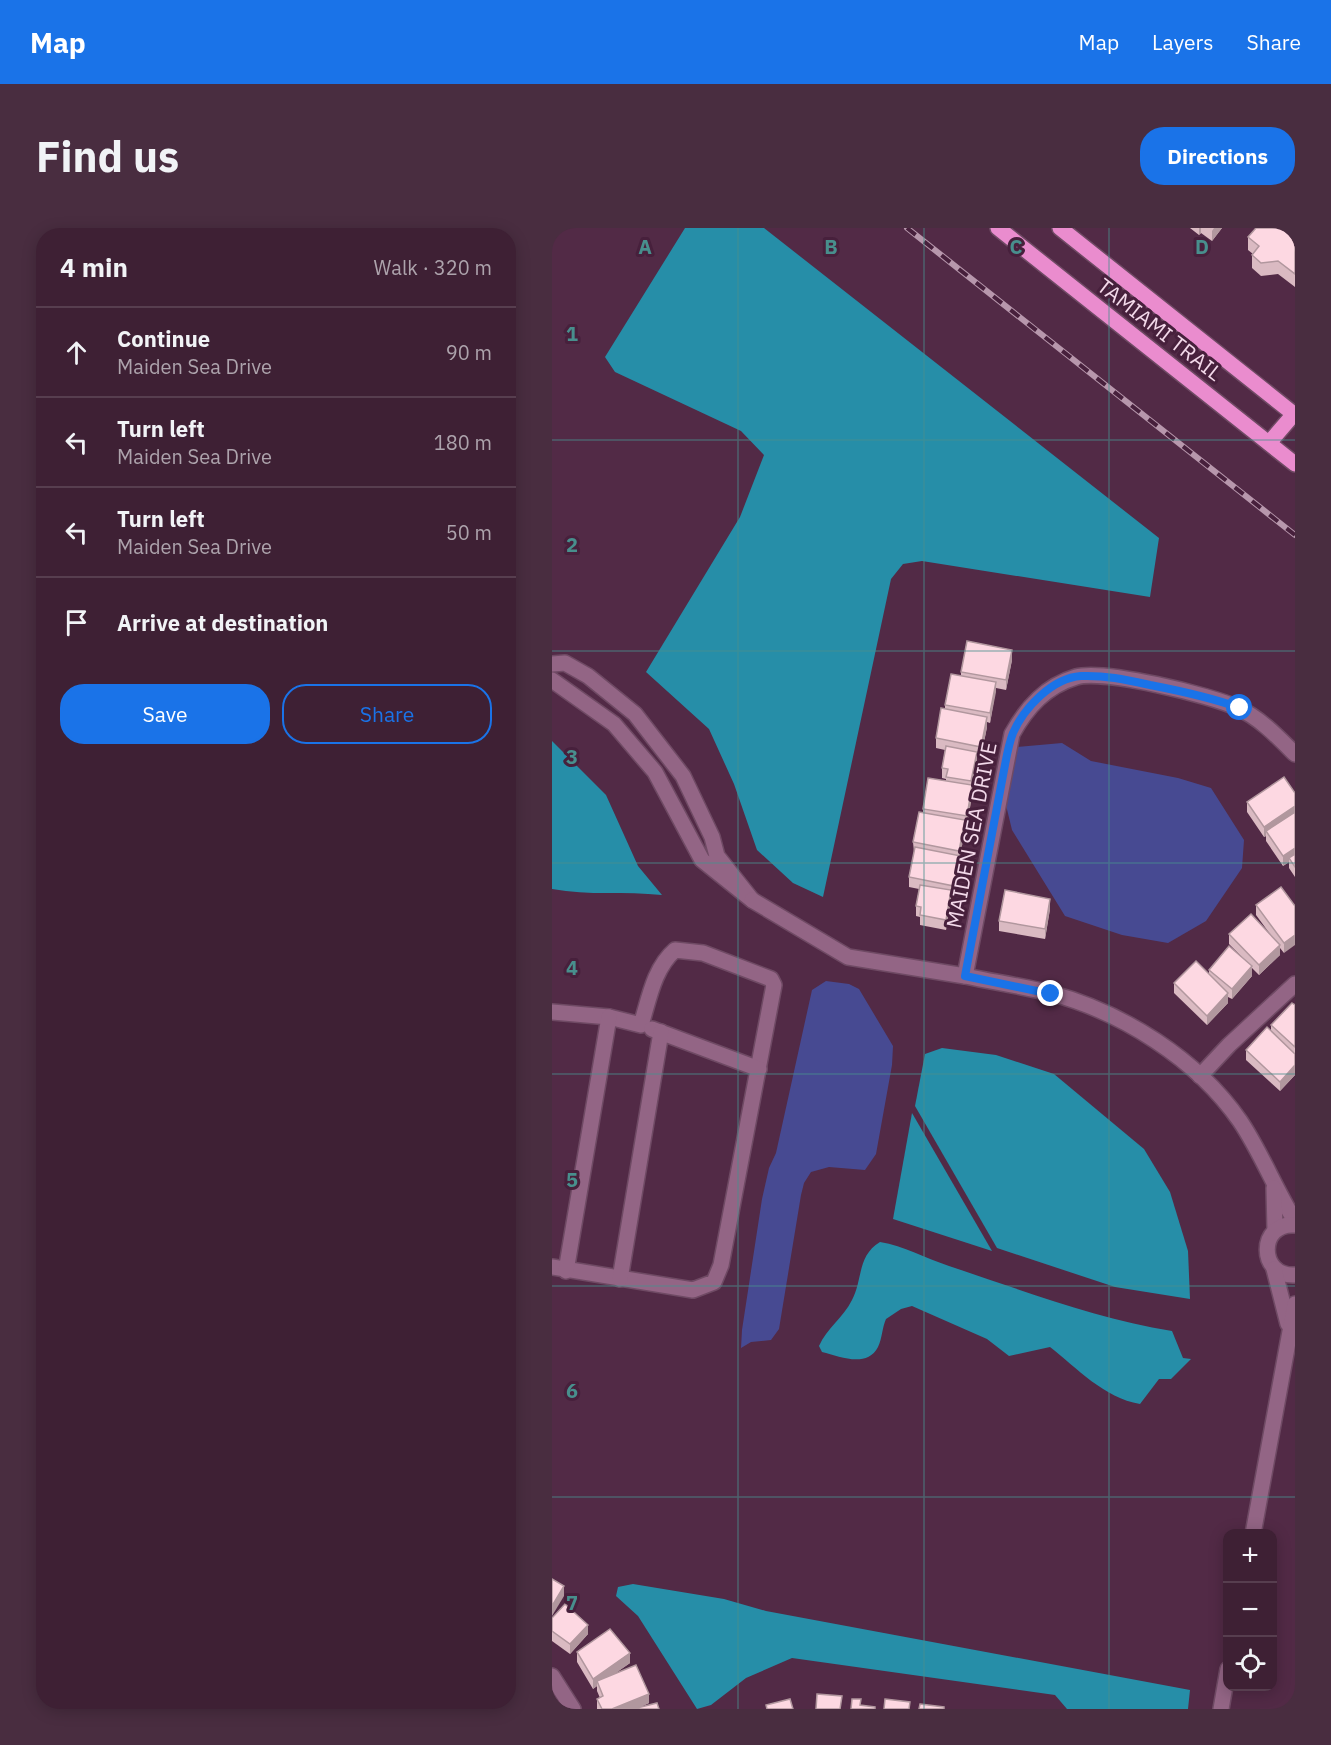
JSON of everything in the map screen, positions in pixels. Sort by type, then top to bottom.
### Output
[{"type":"main road","name":"TAMIAMI TRAIL","points":[[999,228],[1295,464]]},
{"type":"main road","name":"TAMIAMI TRAIL","points":[[1060,228],[1294,414]]},
{"type":"main road","points":[[1269,443],[1294,414]]},
{"type":"street","points":[[552,664],[565,663],[588,676],[635,714],[683,776],[711,837],[717,856],[752,900]]},
{"type":"street","name":"MAIDEN SEA DRIVE","points":[[965,976],[1012,734],[1024,714],[1042,694],[1057,684],[1078,676],[1106,676],[1211,697],[1240,708],[1272,731],[1295,754]]},
{"type":"street","points":[[552,680],[614,724],[655,772],[702,860],[752,900],[848,957],[965,976],[1051,994],[1102,1012],[1154,1040],[1200,1076],[1240,1121],[1295,1223],[1275,1230],[1266,1245],[1269,1262],[1274,1269],[1286,1313],[1289,1342]]},
{"type":"street","points":[[609,1017],[559,1269],[693,1290],[714,1282],[721,1265],[774,985],[771,979],[723,960],[703,953],[675,950],[665,958],[641,1025]]},
{"type":"street","points":[[1200,1076],[1229,1045],[1295,984]]},
{"type":"street","points":[[552,1012],[609,1017],[641,1025],[759,1069]]},
{"type":"street","points":[[620,1279],[661,1032]]},
{"type":"street","points":[[1274,1185],[1275,1230]]},
{"type":"street","points":[[1274,1269],[1286,1275],[1295,1275]]},
{"type":"street","points":[[1254,1529],[1295,1304]]},
{"type":"street","points":[[552,1676],[573,1709]]},
{"type":"street","points":[[1221,1709],[1224,1691]]},
{"type":"shaded area","points":[[1062,743],[1091,761],[1178,778],[1211,788],[1244,840],[1242,868],[1206,921],[1168,943],[1122,935],[1065,916],[1012,830],[1005,801],[1017,747]]},
{"type":"shaded area","points":[[826,981],[849,984],[859,989],[893,1046],[892,1065],[876,1154],[865,1170],[829,1167],[811,1172],[804,1183],[801,1195],[779,1329],[771,1340],[751,1342],[741,1348],[762,1199],[769,1168],[776,1153],[812,990]]},
{"type":"water","points":[[685,228],[764,228],[1159,538],[1150,597],[922,561],[903,564],[891,579],[823,897],[793,883],[757,850],[734,784],[709,729],[646,672],[740,517],[764,455],[741,431],[615,372],[605,357]]},
{"type":"water","points":[[552,741],[606,795],[638,866],[662,895],[552,889]]},
{"type":"water","points":[[942,1048],[996,1055],[1054,1074],[1144,1149],[1170,1192],[1188,1251],[1190,1299],[1115,1287],[997,1248],[915,1106],[925,1054]]},
{"type":"water","points":[[912,1113],[992,1251],[893,1219]]},
{"type":"water","points":[[880,1242],[898,1246],[949,1266],[1059,1303],[1115,1319],[1172,1331],[1183,1358],[1191,1359],[1171,1379],[1159,1379],[1140,1404],[1127,1401],[1103,1389],[1050,1347],[1009,1356],[987,1339],[912,1306],[901,1309],[886,1319],[878,1347],[867,1357],[853,1359],[822,1352],[819,1346],[822,1340],[852,1300],[867,1254]]},
{"type":"water","points":[[633,1584],[724,1599],[766,1611],[1190,1690],[1188,1709],[1067,1709],[1055,1695],[792,1658],[746,1678],[711,1705],[697,1709],[638,1616],[616,1596],[618,1587]]},
{"type":"building","points":[[1256,228],[1295,228],[1295,274],[1278,261],[1261,263],[1252,255],[1259,246],[1248,237]]},
{"type":"building","points":[[967,641],[1012,650],[1006,680],[961,672]]},
{"type":"building","points":[[951,674],[996,682],[990,713],[945,705]]},
{"type":"building","points":[[941,708],[987,717],[981,747],[936,738]]},
{"type":"building","points":[[946,746],[977,752],[971,781],[946,777],[948,769],[942,768]]},
{"type":"building","points":[[1284,777],[1295,793],[1295,806],[1264,827],[1247,802]]},
{"type":"building","points":[[928,778],[972,785],[967,816],[923,809]]},
{"type":"building","points":[[919,812],[965,820],[959,851],[913,842]]},
{"type":"building","points":[[1295,812],[1295,848],[1283,856],[1266,831]]},
{"type":"building","points":[[915,847],[961,856],[954,886],[909,877]]},
{"type":"building","points":[[1295,854],[1295,867],[1289,858]]},
{"type":"building","points":[[920,885],[951,890],[946,920],[920,915],[921,907],[916,906]]},
{"type":"building","points":[[1281,887],[1295,906],[1295,935],[1284,943],[1256,905]]},
{"type":"building","points":[[1005,890],[1050,899],[1045,929],[999,921]]},
{"type":"building","points":[[1251,914],[1280,945],[1259,965],[1229,934]]},
{"type":"building","points":[[1229,946],[1252,966],[1232,989],[1209,970]]},
{"type":"building","points":[[1196,961],[1228,993],[1207,1016],[1174,983]]},
{"type":"building","points":[[1292,1003],[1295,1005],[1295,1047],[1271,1025]]},
{"type":"building","points":[[1267,1027],[1295,1054],[1295,1065],[1280,1082],[1246,1050]]},
{"type":"building","points":[[552,1579],[564,1586],[552,1606]]},
{"type":"building","points":[[565,1604],[588,1625],[570,1644],[552,1631],[552,1618]]},
{"type":"building","points":[[610,1629],[630,1653],[593,1679],[577,1652]]},
{"type":"building","points":[[636,1665],[649,1694],[612,1709],[602,1709],[597,1699],[603,1696],[597,1681]]},
{"type":"building","points":[[817,1694],[842,1696],[840,1709],[816,1709]]},
{"type":"building","points":[[790,1699],[793,1709],[767,1709],[766,1705]]},
{"type":"building","points":[[852,1699],[861,1699],[860,1705],[875,1707],[875,1709],[851,1709]]},
{"type":"building","points":[[885,1699],[910,1702],[909,1709],[884,1709]]},
{"type":"building","points":[[657,1703],[659,1709],[633,1709]]},
{"type":"building","points":[[920,1704],[944,1707],[944,1709],[919,1709]]},
{"type":"railway","points":[[907,228],[1295,535]]},
{"type":"route","points":[[1051,994],[965,976],[1005,765],[1012,734],[1024,714],[1042,694],[1057,684],[1078,676],[1106,676],[1211,697],[1240,708]]}]
